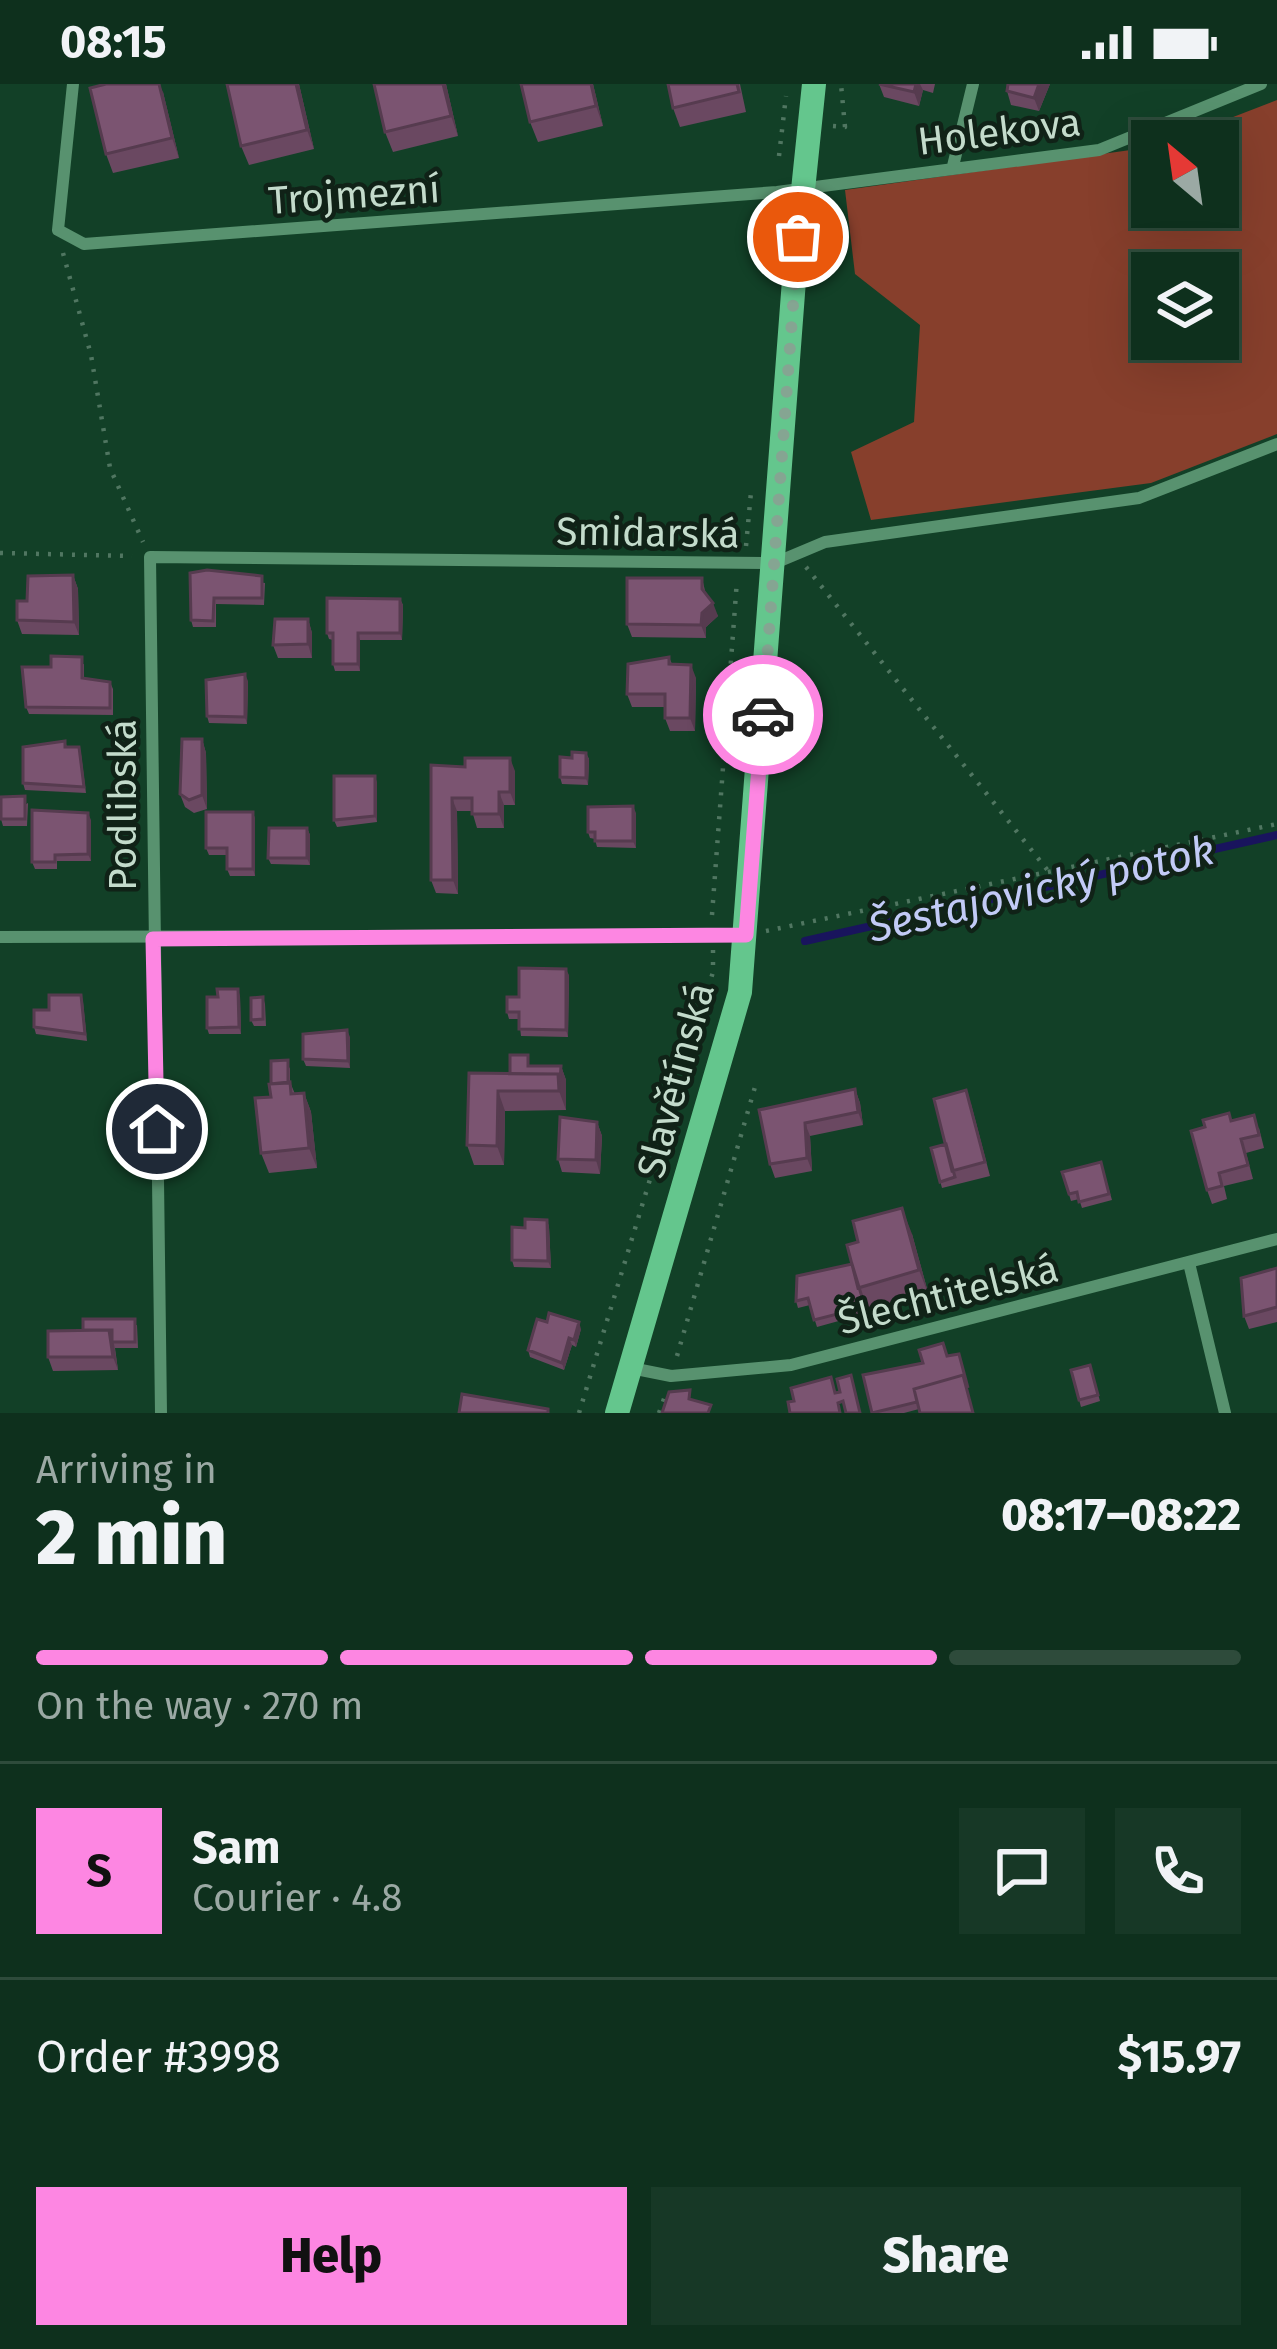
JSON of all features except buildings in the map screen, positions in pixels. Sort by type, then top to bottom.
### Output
[{"type":"street","points":[[58,230],[73,84]]},
{"type":"street","name":"Slavětínská","points":[[617,1413],[740,992],[785,559],[804,185],[814,84]]},
{"type":"street","points":[[953,166],[973,84]]},
{"type":"street","name":"Holekova","points":[[804,185],[1099,150],[1261,84]]},
{"type":"street","name":"Trojmezní","points":[[58,230],[84,244],[777,192],[804,185]]},
{"type":"street","name":"Smidarská","points":[[151,557],[745,563],[785,559],[825,542],[1139,499],[1277,444]]},
{"type":"street","name":"Podlibská","points":[[151,557],[161,1413]]},
{"type":"street","points":[[0,937],[746,935]]},
{"type":"street","name":"Šlechtitelská","points":[[631,1368],[670,1376],[791,1365],[1277,1239]]},
{"type":"street","points":[[1189,1263],[1225,1413]]},
{"type":"path","points":[[779,164],[787,84]]},
{"type":"path","points":[[821,125],[844,127],[841,84]]},
{"type":"path","points":[[0,553],[151,557],[110,468],[91,355],[58,230]]},
{"type":"path","points":[[579,1413],[713,972],[711,907],[735,585],[745,563],[752,474]]},
{"type":"path","points":[[785,559],[1049,872]]},
{"type":"path","points":[[746,935],[1277,824]]},
{"type":"path","points":[[659,1413],[757,1080]]},
{"type":"shaded area","points":[[1277,100],[1277,434],[1151,483],[871,520],[851,452],[914,422],[920,325],[855,274],[845,190],[1131,150],[1131,228],[1239,228],[1239,120],[1225,120]]},
{"type":"waterway","name":"Šestajovický potok","points":[[805,941],[1277,835]]},
{"type":"way so far","points":[[763,715],[798,237]]},
{"type":"route","points":[[157,1129],[153,939],[746,935],[763,715]]}]
